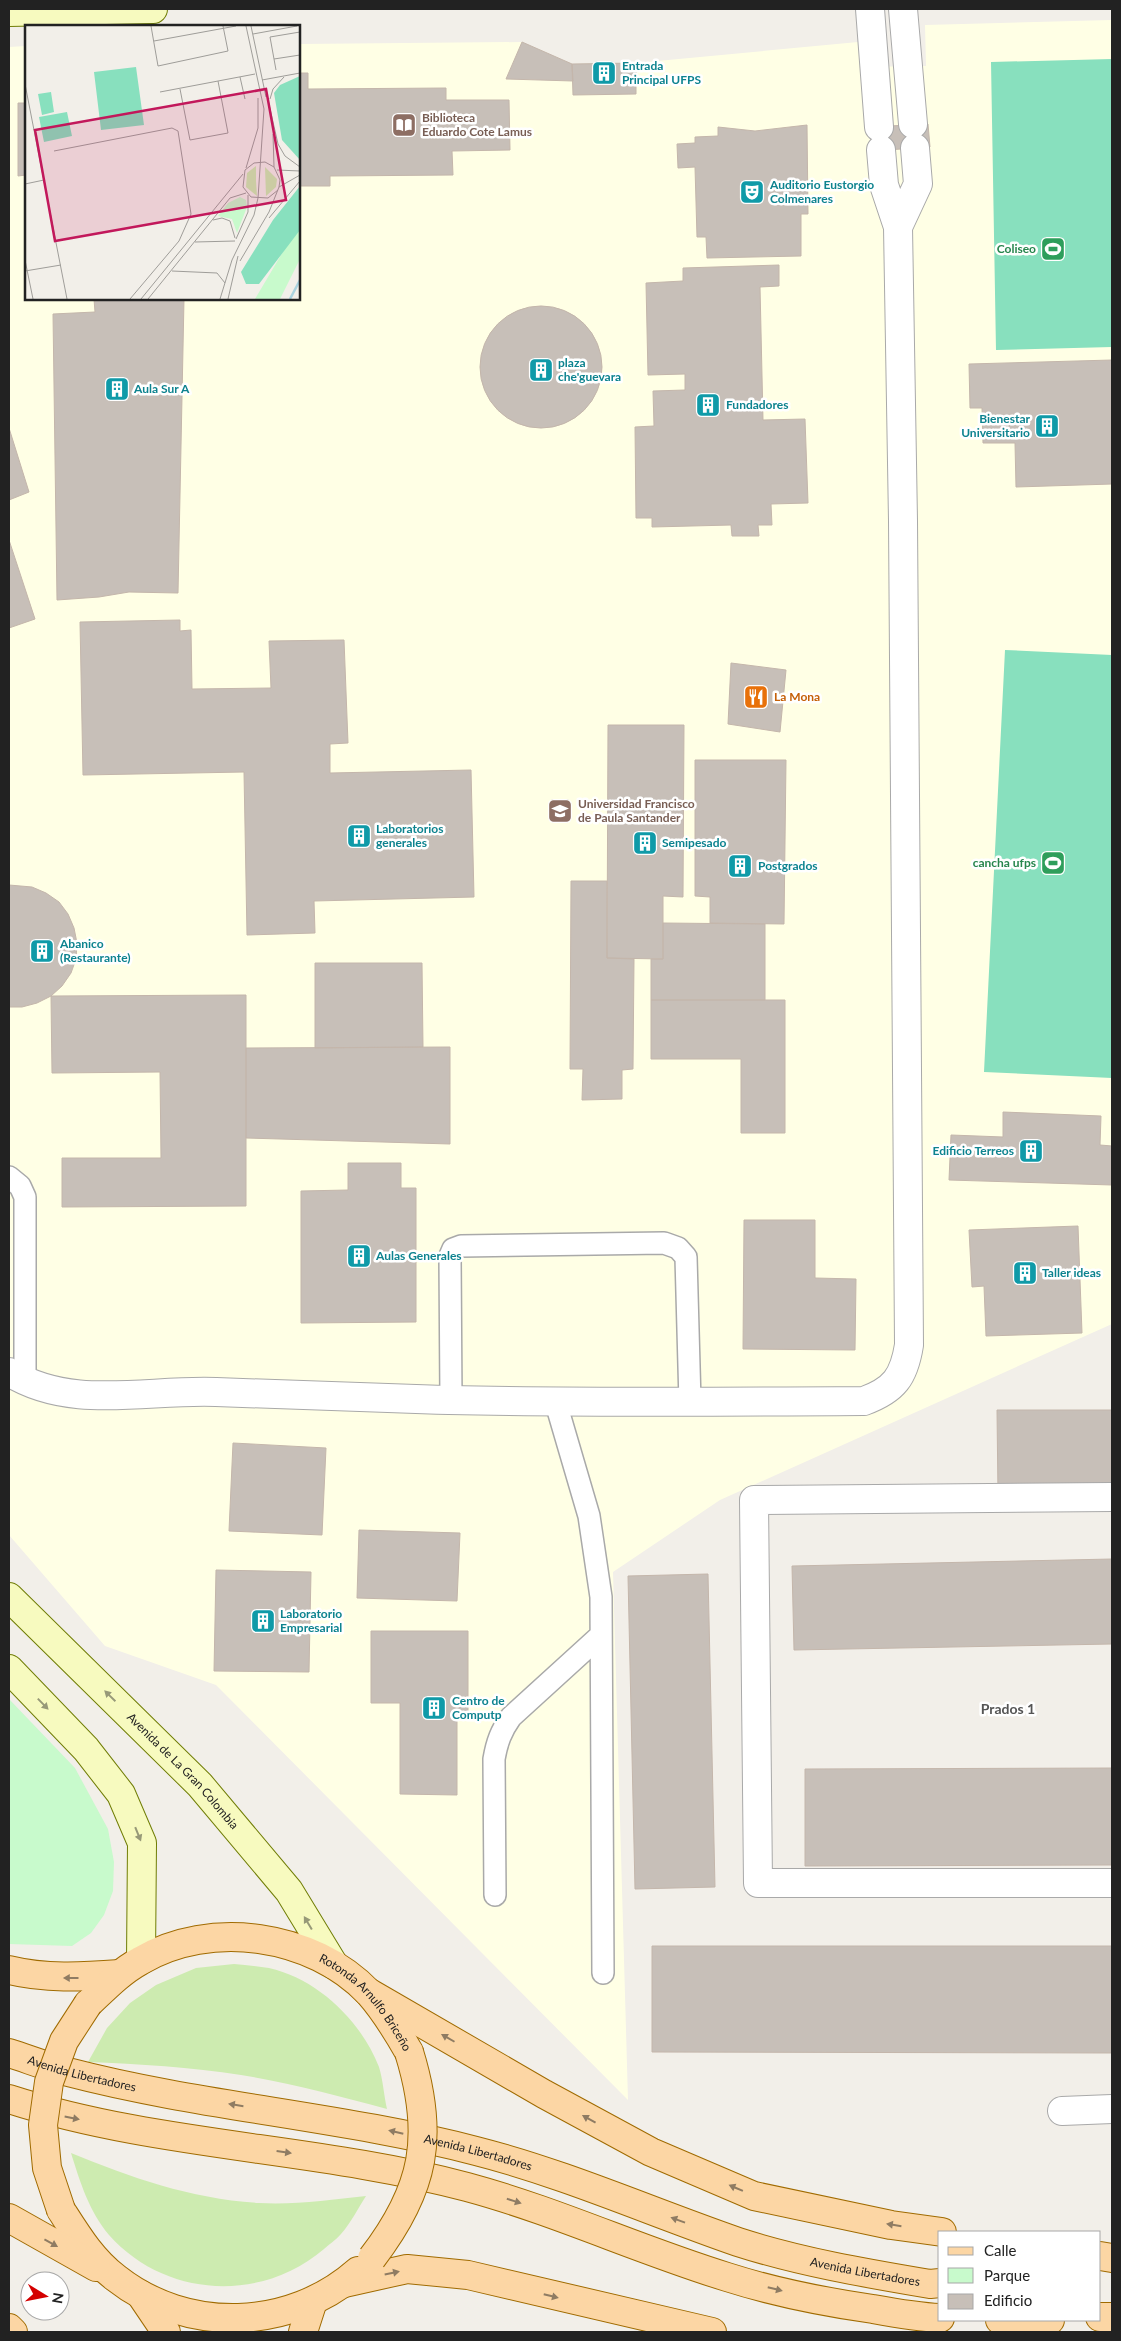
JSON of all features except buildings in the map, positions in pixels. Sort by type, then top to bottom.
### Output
[{"type":"main road","name":"Rotonda Arnulfo Briceño","points":[[252,1937],[294,1946],[334,1965],[368,1992],[391,2020],[409,2052],[420,2088],[424,2124],[420,2161],[410,2196],[394,2229],[372,2258],[344,2283],[313,2302],[280,2313],[244,2319],[208,2318],[173,2309],[141,2295],[115,2278],[84,2246],[62,2210],[47,2168],[43,2125],[49,2082],[64,2041],[88,2004],[130,1967],[166,1949],[208,1938],[252,1937]]},
{"type":"main road","points":[[9,1970],[31,1976],[72,1978],[130,1967]]},
{"type":"main road","points":[[368,1992],[544,2094],[651,2152],[754,2196],[891,2225],[938,2231]]},
{"type":"main road","name":"Avenida Libertadores","points":[[9,2053],[66,2072],[140,2088],[388,2130],[478,2151],[548,2173],[740,2242],[838,2268],[938,2284]]},
{"type":"main road","points":[[9,2099],[57,2114],[133,2130],[381,2167],[468,2187],[535,2207],[728,2278],[831,2303],[938,2318]]},
{"type":"main road","points":[[9,2218],[46,2241],[115,2278]]},
{"type":"main road","points":[[344,2283],[407,2270],[468,2275],[712,2332]]},
{"type":"main road","points":[[141,2295],[166,2332]]},
{"type":"main road","points":[[303,2332],[313,2302]]},
{"type":"main road","points":[[9,2328],[13,2332]]},
{"type":"main road","points":[[1108,2332],[1112,2331]]},
{"type":"street","points":[[9,12],[153,9]]},
{"type":"street","points":[[17,1377],[87,1397],[181,1390],[451,1400],[690,1402],[864,1401],[879,1396],[891,1387],[900,1376],[906,1362],[908,1335],[903,561],[898,227],[884,185],[870,9]]},
{"type":"street","points":[[898,227],[918,184],[903,9]]},
{"type":"street","points":[[1112,1497],[754,1500],[758,1882],[1112,1883]]},
{"type":"street","name":"Avenida de La Gran Colombia","points":[[9,1597],[200,1785],[289,1891],[334,1965]]},
{"type":"street","points":[[9,1669],[86,1749],[121,1794],[142,1843],[130,1967]]},
{"type":"street","points":[[1062,2110],[1112,2109]]},
{"type":"lane","points":[[9,1177],[20,1186],[25,1196],[17,1377]]},
{"type":"lane","points":[[451,1400],[450,1256],[453,1249],[461,1246],[664,1243],[678,1248],[686,1256],[690,1402]]},
{"type":"lane","points":[[554,1400],[589,1516],[598,1565],[601,1635],[603,1973]]},
{"type":"lane","points":[[495,1895],[494,1759],[502,1729],[511,1718],[601,1635]]},
{"type":"shaded area","name":"Universidad Francisco de Paula Santander","points":[[1112,20],[1112,1324],[720,1500],[613,1572],[628,2100],[216,1685],[105,1646],[9,1535],[9,47],[25,46],[25,300],[300,300],[300,44],[522,42],[572,64],[636,63],[858,42],[860,67],[926,66],[925,25]]},
{"type":"green space","name":"Coliseo","points":[[1112,59],[1112,347],[996,350],[991,62]]},
{"type":"green space","name":"cancha ufps","points":[[1005,650],[1112,655],[1112,1078],[984,1072]]},
{"type":"green space","points":[[9,1699],[75,1768],[108,1829],[114,1862],[113,1891],[104,1915],[91,1933],[72,1946],[9,1944]]},
{"type":"green space","points":[[234,1964],[269,1968],[287,1974],[321,1992],[336,2004],[349,2018],[371,2050],[379,2067],[387,2109],[297,2086],[241,2075],[165,2066],[88,2062],[107,2028],[130,2003],[156,1985],[196,1968]]},
{"type":"green space","points":[[71,2153],[163,2186],[234,2201],[259,2203],[312,2202],[366,2196],[339,2236],[299,2266],[272,2278],[243,2285],[214,2286],[185,2281],[157,2271],[132,2256],[109,2235],[91,2206]]},
{"type":"place","name":"Entrada Principal UFPS","points":[[604,73]]},
{"type":"place","name":"Biblioteca Eduardo Cote Lamus","points":[[404,125]]},
{"type":"place","name":"Auditorio Eustorgio Colmenares","points":[[752,192]]},
{"type":"place","name":"Coliseo","points":[[1053,249]]},
{"type":"place","name":"plaza che'guevara","points":[[541,370]]},
{"type":"place","name":"Aula Sur A","points":[[117,389]]},
{"type":"place","name":"Fundadores","points":[[708,405]]},
{"type":"place","name":"Bienestar Universitario","points":[[1047,426]]},
{"type":"place","name":"La Mona","points":[[756,697]]},
{"type":"place","name":"Universidad Francisco de Paula Santander","points":[[560,811]]},
{"type":"place","name":"Laboratorios generales","points":[[359,836]]},
{"type":"place","name":"Semipesado","points":[[645,843]]},
{"type":"place","name":"cancha ufps","points":[[1053,863]]},
{"type":"place","name":"Postgrados","points":[[740,866]]},
{"type":"place","name":"Abanico (Restaurante)","points":[[42,951]]},
{"type":"place","name":"Edificio Terreos","points":[[1031,1151]]},
{"type":"place","name":"Aulas Generales","points":[[359,1256]]},
{"type":"place","name":"Taller ideas","points":[[1025,1273]]},
{"type":"place","name":"Laboratorio Empresarial","points":[[263,1621]]},
{"type":"place","name":"Centro de Computp","points":[[434,1708]]},
{"type":"district","name":"Prados 1","points":[[1008,1709]]}]
